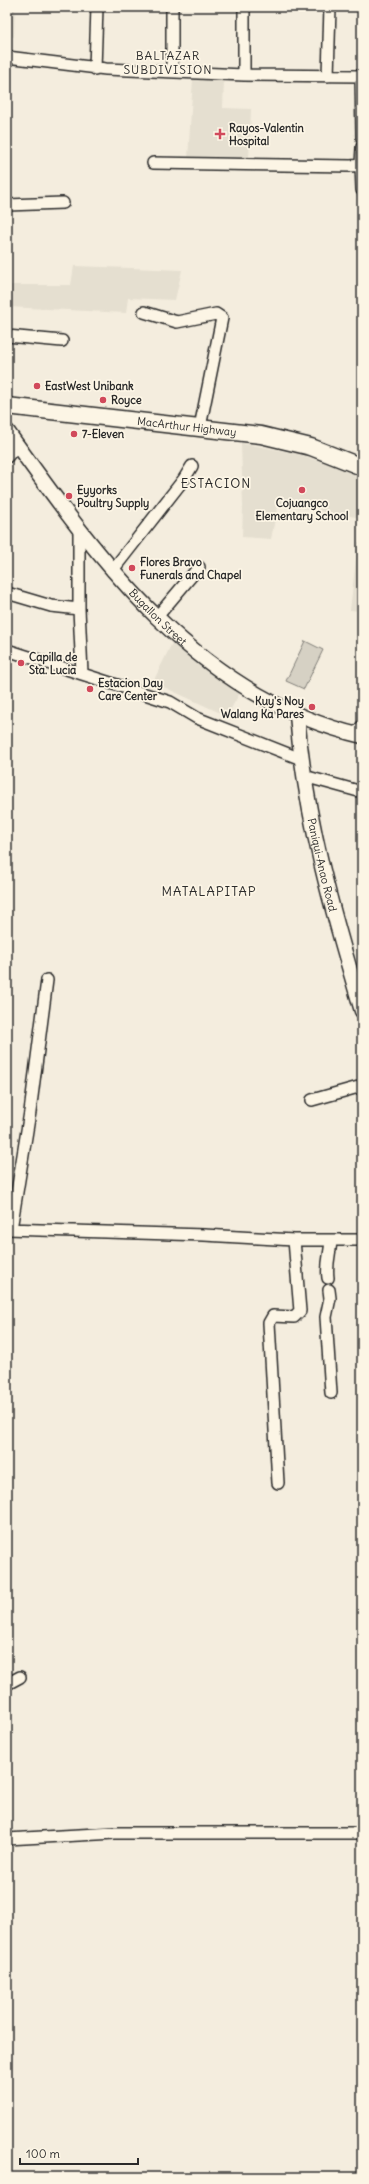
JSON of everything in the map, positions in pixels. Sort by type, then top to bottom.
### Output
[{"type":"highway","name":"MacArthur Highway","points":[[7,406],[200,427],[282,439],[327,452],[362,467]]},
{"type":"main road","name":"Bugallon Street","points":[[7,431],[79,530],[112,570],[156,618],[202,657],[243,687],[297,715],[324,726],[360,732]]},
{"type":"main road","name":"Paniqui-Anao Road","points":[[297,715],[301,759],[325,883],[362,1011]]},
{"type":"street","points":[[95,68],[97,7]]},
{"type":"street","points":[[172,7],[172,72]]},
{"type":"street","points":[[244,7],[244,75]]},
{"type":"street","points":[[328,76],[330,7]]},
{"type":"street","points":[[7,57],[95,68],[244,75],[361,76],[362,138]]},
{"type":"street","points":[[362,147],[362,190]]},
{"type":"street","points":[[153,164],[334,167],[361,165]]},
{"type":"street","points":[[7,205],[63,203]]},
{"type":"street","points":[[144,312],[177,322],[216,314],[222,318],[200,427]]},
{"type":"street","points":[[7,336],[62,341]]},
{"type":"street","points":[[7,457],[17,445]]},
{"type":"street","points":[[112,570],[184,479],[192,466]]},
{"type":"street","points":[[79,530],[79,609],[82,673]]},
{"type":"street","points":[[156,618],[199,567]]},
{"type":"street","points":[[7,593],[51,606],[79,609]]},
{"type":"street","points":[[7,650],[170,702],[196,718],[301,759]]},
{"type":"street","points":[[304,776],[362,792]]},
{"type":"street","points":[[47,980],[30,1112],[9,1229],[198,1235],[294,1240],[362,1240]]},
{"type":"street","points":[[312,1100],[362,1086]]},
{"type":"street","points":[[278,1483],[269,1323],[273,1316],[294,1317],[300,1311],[294,1240]]},
{"type":"street","points":[[328,1278],[326,1262],[330,1256],[331,1241]]},
{"type":"street","points":[[329,1290],[330,1298],[326,1317],[331,1393]]},
{"type":"street","points":[[7,1684],[20,1677]]},
{"type":"street","points":[[7,1839],[115,1833],[362,1833]]},
{"type":"shaded area","points":[[7,7],[15,7],[14,37],[7,36]]},
{"type":"shaded area","name":"Rayos-Valentin Hospital","points":[[193,78],[224,79],[223,108],[251,109],[249,160],[188,159]]},
{"type":"shaded area","points":[[74,266],[182,270],[175,300],[128,298],[126,313],[8,307],[8,285],[71,285]]},
{"type":"shaded area","name":"Cojuangco Elementary School","points":[[241,443],[295,453],[335,466],[362,477],[362,518],[278,504],[271,539],[242,537],[243,506]]},
{"type":"shaded area","points":[[358,542],[362,542],[362,611],[350,610]]},
{"type":"shaded area","points":[[174,639],[242,689],[227,716],[153,682]]},
{"type":"shaded area","points":[[305,641],[323,650],[304,689],[286,681]]},
{"type":"place","name":"Rayos-Valentin Hospital","points":[[220,134]]},
{"type":"place","name":"EastWest Unibank","points":[[37,386]]},
{"type":"place","name":"Royce","points":[[103,400]]},
{"type":"place","name":"7-Eleven","points":[[74,434]]},
{"type":"place","name":"Cojuangco Elementary School","points":[[302,490]]},
{"type":"place","name":"Eyyorks Poultry Supply","points":[[69,496]]},
{"type":"place","name":"Flores Bravo Funerals and Chapel","points":[[132,568]]},
{"type":"place","name":"Capilla de Sta. Lucia","points":[[21,663]]},
{"type":"place","name":"Estacion Day Care Center","points":[[90,689]]},
{"type":"place","name":"Kuy's Noy Walang Ka Pares","points":[[312,707]]},
{"type":"district","name":"BALTAZAR SUBDIVISION","points":[[168,63]]},
{"type":"district","name":"ESTACION","points":[[216,483]]},
{"type":"district","name":"MATALAPITAP","points":[[209,891]]}]
